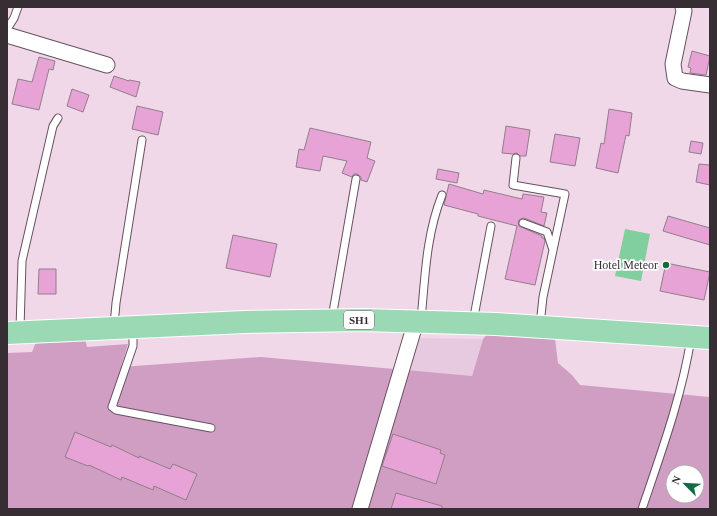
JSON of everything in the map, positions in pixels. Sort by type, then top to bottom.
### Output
[{"type":"main road","name":"SH1","points":[[13,332],[245,322],[418,321],[701,337]]},
{"type":"street","points":[[683,7],[684,11],[673,64],[675,78],[682,81],[710,85]]},
{"type":"street","points":[[7,35],[107,65]]},
{"type":"street","points":[[360,509],[418,321]]},
{"type":"lane","points":[[7,28],[14,18],[18,7]]},
{"type":"lane","points":[[13,332],[22,261],[53,126],[58,118]]},
{"type":"lane","points":[[142,140],[116,304],[124,327],[133,346],[112,407],[116,410],[211,428]]},
{"type":"lane","points":[[516,158],[513,185],[565,194],[543,297],[540,327]]},
{"type":"lane","points":[[331,321],[356,179]]},
{"type":"lane","points":[[418,321],[434,214],[442,195]]},
{"type":"lane","points":[[523,224],[547,232],[553,250]]},
{"type":"lane","points":[[473,323],[491,226]]},
{"type":"lane","points":[[642,509],[676,401],[689,352],[701,337]]},
{"type":"shaded area","points":[[625,229],[650,234],[641,281],[615,276]]},
{"type":"shaded area","points":[[488,333],[555,339],[558,363],[572,375],[580,385],[710,397],[710,509],[7,509],[7,353],[32,352],[36,342],[85,339],[87,347],[128,344],[121,367],[261,357],[472,376],[483,339]]},
{"type":"shaded area","points":[[418,338],[483,339],[436,495],[376,474]]},
{"type":"building","points":[[692,51],[710,56],[706,75],[690,73],[691,68],[688,67]]},
{"type":"building","points":[[39,57],[55,61],[53,70],[49,69],[39,110],[12,104],[18,79],[32,82]]},
{"type":"building","points":[[114,76],[129,81],[140,82],[136,97],[110,87]]},
{"type":"building","points":[[72,89],[89,95],[83,112],[67,106]]},
{"type":"building","points":[[137,106],[163,112],[158,135],[132,129]]},
{"type":"building","points":[[609,109],[632,113],[629,136],[626,135],[618,173],[596,168],[601,143],[604,144]]},
{"type":"building","points":[[506,126],[530,130],[526,156],[520,156],[517,153],[502,153]]},
{"type":"building","points":[[310,128],[371,142],[367,158],[375,161],[367,182],[361,180],[361,177],[357,174],[354,174],[352,177],[342,173],[347,161],[323,156],[320,171],[296,167],[299,149],[304,150]]},
{"type":"building","points":[[555,134],[580,138],[575,166],[550,162]]},
{"type":"building","points":[[691,141],[703,143],[701,154],[689,152]]},
{"type":"building","points":[[699,164],[710,165],[710,185],[696,182]]},
{"type":"building","points":[[438,169],[459,173],[457,183],[436,179]]},
{"type":"building","points":[[449,184],[483,194],[484,190],[522,199],[523,194],[544,197],[541,212],[547,213],[544,226],[524,218],[520,219],[518,222],[519,226],[542,236],[545,241],[535,285],[505,279],[517,226],[444,205]]},
{"type":"building","points":[[668,216],[710,228],[710,245],[663,231]]},
{"type":"building","points":[[233,235],[277,244],[270,277],[226,268]]},
{"type":"building","points":[[666,263],[710,272],[704,300],[660,291]]},
{"type":"building","points":[[39,269],[56,269],[56,294],[38,294]]},
{"type":"building","points":[[75,432],[111,447],[112,445],[139,458],[139,456],[170,469],[173,464],[197,474],[186,500],[154,486],[153,490],[122,477],[121,480],[89,465],[88,466],[65,457]]},
{"type":"building","points":[[393,434],[441,450],[440,453],[445,455],[436,484],[382,466]]},
{"type":"building","points":[[396,493],[442,506],[442,509],[391,509]]},
{"type":"place","name":"Hotel Meteor","points":[[666,265]]}]
